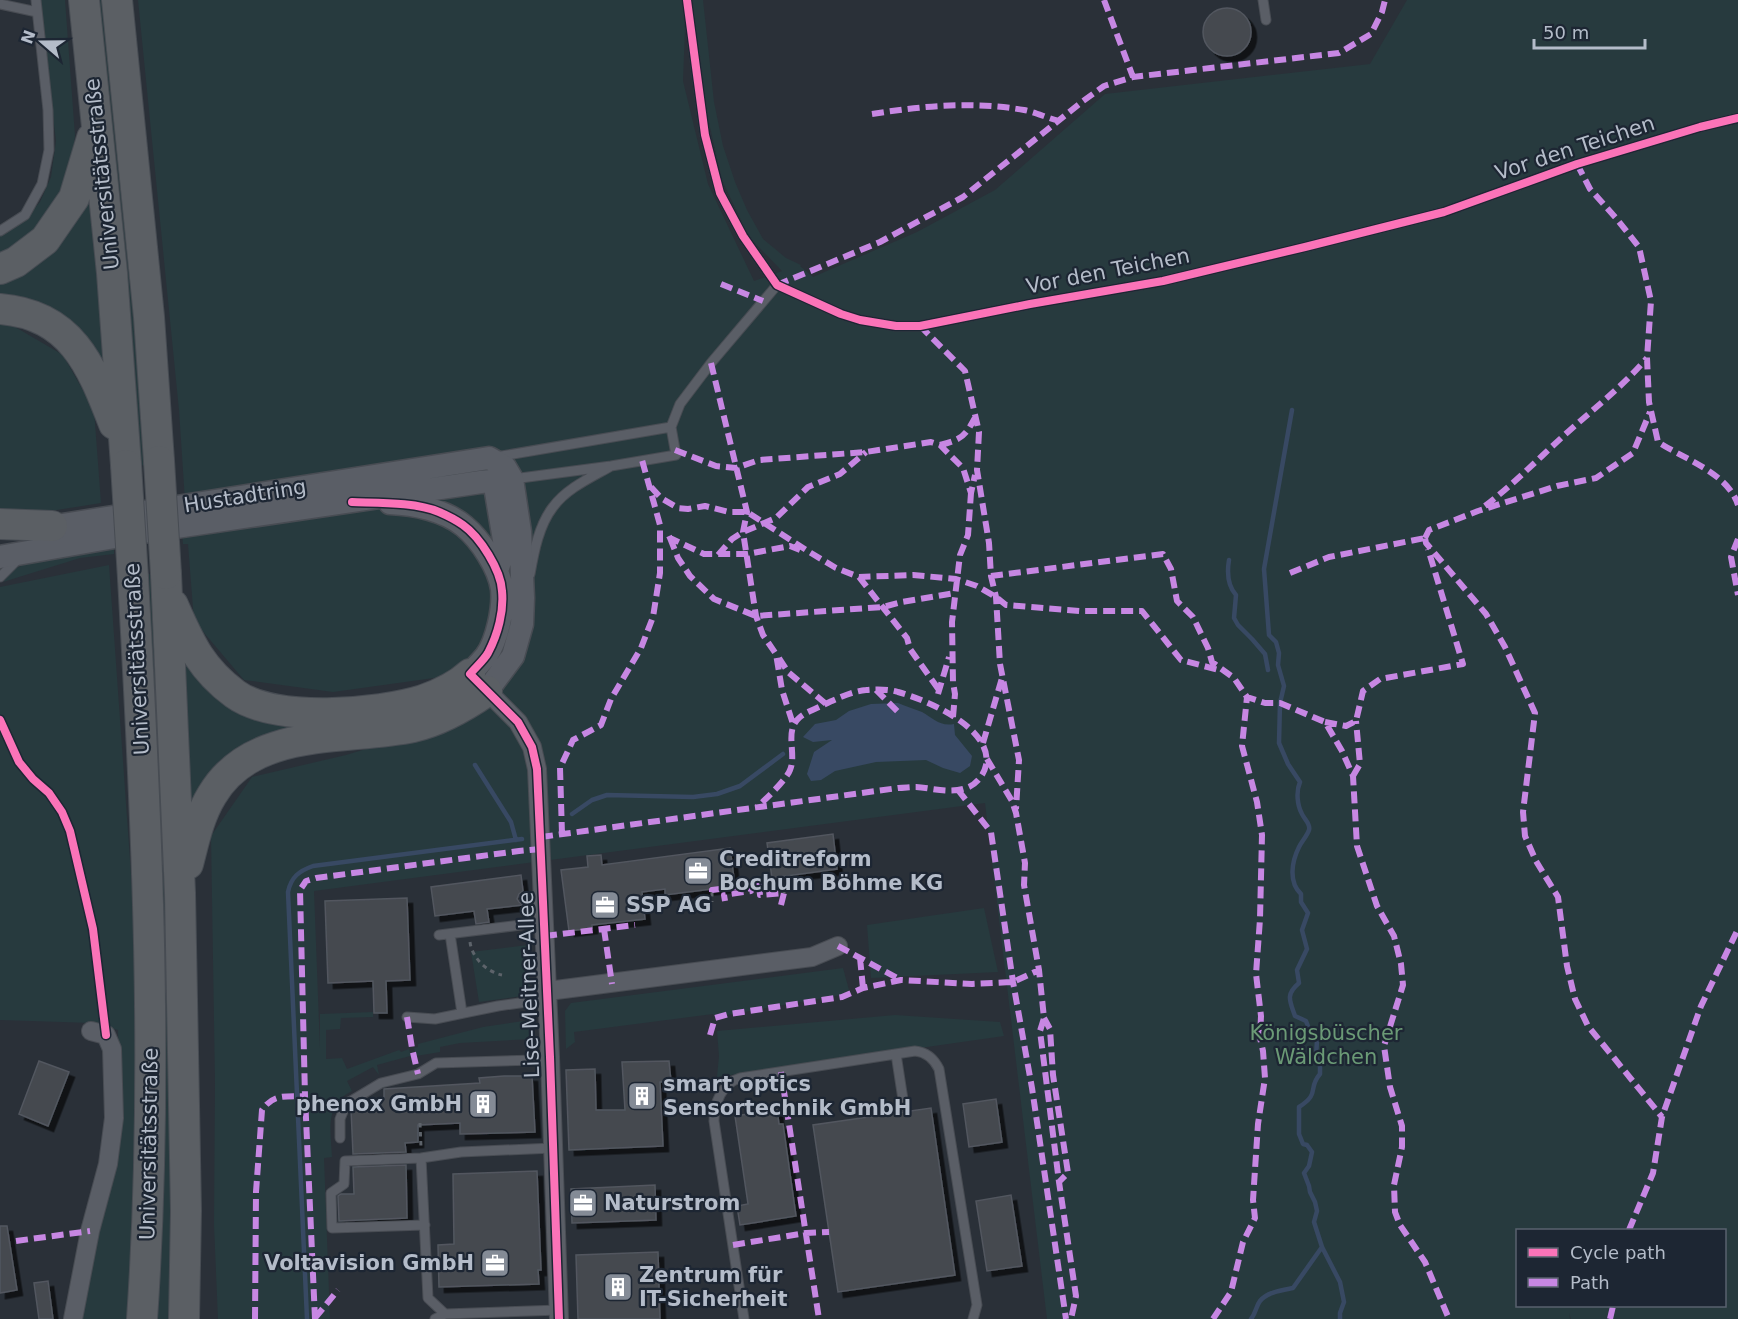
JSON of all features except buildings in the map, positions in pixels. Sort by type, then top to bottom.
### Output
[{"type":"highway","name":"Universitätsstraße","points":[[84,0],[112,273],[133,578],[144,787],[152,1110],[142,1319]]},
{"type":"highway","name":"Universitätsstraße","points":[[117,0],[149,317],[166,582],[180,893],[186,1211],[184,1319]]},
{"type":"highway","points":[[0,269],[16,262],[45,240],[74,198],[97,123]]},
{"type":"highway","points":[[0,309],[16,310],[37,318],[57,330],[79,349],[95,377],[125,458]]},
{"type":"highway","points":[[0,524],[52,526]]},
{"type":"highway","points":[[166,582],[199,659],[218,680],[237,695],[259,705],[284,711],[311,713],[379,710],[423,700],[458,685],[479,682]]},
{"type":"highway","points":[[180,893],[200,818],[212,794],[228,775],[245,762],[274,746],[414,727],[458,711],[479,682]]},
{"type":"street","name":"Hustadtring","points":[[0,557],[149,531],[352,502],[498,472]]},
{"type":"street","name":"Hustadtring","points":[[0,536],[52,526],[498,472]]},
{"type":"street","name":"Hustadtring","points":[[497,572],[505,546],[498,472]]},
{"type":"street","name":"Hustadtring","points":[[479,682],[513,656],[522,624],[520,532],[498,472]]},
{"type":"street","name":"Hustadtring","points":[[352,502],[399,503],[437,511],[464,526],[483,547],[497,572],[502,590],[497,633],[487,655],[479,682]]},
{"type":"street","name":"Lise-Meitner-Allee","points":[[479,682],[518,722],[532,747],[538,780],[559,1315]]},
{"type":"street","name":"Lise-Meitner-Allee","points":[[548,995],[812,957],[838,946]]},
{"type":"street","points":[[73,1319],[90,1231],[108,1164],[114,1118],[112,1049],[106,1035],[91,1031]]},
{"type":"lane","points":[[0,231],[25,215],[42,184],[50,150],[36,0]]},
{"type":"lane","name":"Vor den Teichen","points":[[687,0],[705,135],[720,193],[743,237],[777,285],[840,314],[896,326],[920,326],[1162,281],[1315,245],[1444,212],[1577,164],[1738,118]]},
{"type":"lane","points":[[1263,0],[1266,20]]},
{"type":"lane","points":[[0,4],[37,12]]},
{"type":"lane","points":[[671,427],[680,404],[711,363],[777,285]]},
{"type":"lane","name":"Hustadtring","points":[[671,427],[676,455],[612,466],[498,472],[671,427]]},
{"type":"lane","name":"Hustadtring","points":[[522,624],[539,535],[553,506],[570,491],[612,466]]},
{"type":"lane","points":[[0,577],[24,553]]},
{"type":"lane","points":[[524,898],[543,898]]},
{"type":"lane","points":[[440,935],[521,925]]},
{"type":"lane","points":[[450,934],[462,1013]]},
{"type":"lane","name":"Lise-Meitner-Allee","points":[[407,1017],[435,1019],[548,995]]},
{"type":"lane","points":[[744,1319],[714,1120],[715,1107],[721,1091],[740,1078],[915,1051],[930,1057],[939,1069],[977,1305],[973,1319]]},
{"type":"lane","points":[[896,1054],[904,1106]]},
{"type":"lane","points":[[340,1138],[340,1119],[346,1104],[381,1083],[418,1074],[436,1063],[535,1060],[550,1057]]},
{"type":"lane","points":[[425,1225],[332,1228],[331,1193],[344,1184],[345,1161],[553,1148]]},
{"type":"lane","points":[[421,1158],[428,1298],[445,1314],[435,1319]]},
{"type":"lane","name":"Lise-Meitner-Allee","points":[[445,1314],[559,1315]]},
{"type":"path","points":[[783,881],[784,893]]},
{"type":"path","points":[[712,892],[712,902]]},
{"type":"path","points":[[469,932],[471,952],[488,970],[502,975]]},
{"type":"path","points":[[420,1123],[421,1158]]},
{"type":"green space","points":[[39,0],[65,0],[75,136],[70,175],[49,220],[0,257],[0,234],[28,215],[40,202],[51,177],[56,141]]},
{"type":"green space","points":[[96,0],[106,0],[147,465],[138,466]]},
{"type":"green space","name":"Königsbüscher Wäldchen","points":[[138,0],[682,0],[685,29],[683,81],[708,184],[754,281],[782,271],[749,237],[722,180],[702,92],[691,0],[703,0],[714,102],[723,146],[747,210],[763,239],[786,258],[801,265],[813,277],[917,232],[995,190],[1105,94],[1370,64],[1407,0],[1738,0],[1738,1319],[1571,1319],[1569,1313],[1570,1319],[1047,1319],[985,803],[314,891],[320,1049],[320,1014],[373,1012],[373,1017],[341,1018],[340,1029],[326,1030],[326,1059],[342,1058],[347,1069],[399,1050],[401,1052],[409,1049],[414,1066],[410,1056],[377,1065],[379,1075],[373,1067],[347,1081],[352,1091],[337,1103],[333,1111],[331,1120],[332,1157],[324,1158],[330,1319],[218,1319],[214,1225],[215,1082],[211,836],[252,777],[346,755],[475,716],[318,729],[192,816],[181,648],[204,678],[348,721],[441,677],[333,692],[244,680],[194,621],[188,544],[183,544],[182,532],[187,531],[179,410]]},
{"type":"green space","points":[[91,183],[108,366],[0,298],[0,280]]},
{"type":"green space","points":[[0,324],[10,324],[63,355],[94,410],[101,503],[38,513],[0,510]]},
{"type":"green space","points":[[114,544],[114,554],[80,558],[3,582],[14,569],[27,563]]},
{"type":"green space","points":[[109,565],[136,944],[139,1232],[132,1319],[79,1319],[102,1208],[120,1148],[118,1030],[93,1023],[0,1020],[0,587]]},
{"type":"green space","points":[[154,573],[168,850],[173,1319],[154,1319],[145,575]]},
{"type":"green space","points":[[984,908],[998,972],[871,978],[867,925]]},
{"type":"green space","points":[[528,945],[530,995],[479,1002],[471,952]]},
{"type":"green space","points":[[843,968],[849,990],[841,995],[715,1017],[713,1014],[574,1032],[575,1042],[566,1049],[565,1011],[571,1003]]},
{"type":"green space","points":[[895,1015],[1000,1022],[1004,1036],[717,1077],[719,1056],[717,1031]]},
{"type":"green space","points":[[530,1020],[531,1039],[460,1043],[440,1047],[440,1052],[416,1056],[414,1048],[418,1047],[418,1044],[483,1027]]},
{"type":"water","points":[[898,703],[922,712],[941,723],[954,724],[955,735],[972,756],[970,766],[960,773],[926,760],[876,762],[835,771],[821,780],[811,781],[807,774],[814,752],[832,740],[813,742],[803,737],[815,724],[836,720],[849,711],[871,704]]},
{"type":"waterway","points":[[1292,410],[1264,569],[1269,635],[1276,642],[1279,653],[1278,665],[1284,686],[1280,703],[1279,743],[1288,764],[1300,782],[1298,802],[1309,828],[1300,845],[1292,871],[1294,884],[1301,894],[1301,902],[1308,913],[1302,930],[1307,949],[1297,970],[1299,983],[1292,991],[1290,998],[1295,1016],[1306,1021],[1317,1040],[1316,1057],[1320,1066],[1320,1074],[1310,1098],[1299,1107],[1299,1134],[1303,1144],[1307,1145],[1312,1152],[1309,1166],[1304,1173],[1315,1202],[1317,1211],[1314,1222],[1322,1247],[1340,1282],[1344,1302],[1340,1319]]},
{"type":"waterway","points":[[1229,560],[1229,579],[1236,595],[1234,618],[1265,654],[1268,670]]},
{"type":"waterway","points":[[572,814],[592,800],[607,795],[693,797],[717,794],[740,786],[783,754]]},
{"type":"waterway","points":[[475,765],[511,822],[516,840]]},
{"type":"waterway","points":[[307,1319],[288,892],[291,882],[300,872],[313,866],[522,839]]},
{"type":"waterway","points":[[1251,1319],[1259,1303],[1267,1295],[1293,1288],[1322,1247]]},
{"type":"marked path","points":[[1104,0],[1133,77]]},
{"type":"marked path","points":[[777,285],[880,242],[963,197],[1104,86],[1133,77],[1339,53],[1371,34],[1385,0]]},
{"type":"marked path","points":[[872,114],[967,105],[1024,110],[1059,121]]},
{"type":"marked path","points":[[1577,164],[1590,189],[1639,247],[1651,301],[1647,358],[1649,402],[1658,442],[1715,475],[1733,494],[1738,505]]},
{"type":"marked path","points":[[721,284],[763,301]]},
{"type":"marked path","points":[[920,326],[965,371],[979,432],[977,470],[989,543],[991,576],[996,597],[1000,664],[1019,760],[1016,809]]},
{"type":"marked path","points":[[1485,506],[1609,396],[1647,358]]},
{"type":"marked path","points":[[711,363],[747,512],[743,532],[756,616],[763,635],[776,654],[782,690],[793,724]]},
{"type":"marked path","points":[[1425,538],[1429,530],[1478,511],[1557,486],[1596,478],[1633,453],[1650,412]]},
{"type":"marked path","points":[[940,445],[962,436],[976,416]]},
{"type":"marked path","points":[[675,450],[716,466],[736,468],[759,460],[866,452],[931,442],[940,445],[963,468],[971,493],[975,475]]},
{"type":"marked path","points":[[718,555],[732,539],[776,518],[808,487],[840,474],[866,452]]},
{"type":"marked path","points":[[562,834],[560,768],[573,740],[601,725],[611,699],[641,648],[653,617],[660,573],[660,525],[642,460]]},
{"type":"marked path","points":[[651,487],[661,498],[678,508],[705,506],[729,512],[747,512],[836,568],[859,577],[913,575],[956,579],[977,586],[1006,605],[1080,611],[1142,611],[1181,660],[1219,670]]},
{"type":"marked path","points":[[953,717],[955,694],[952,622],[960,555],[968,535],[971,493]]},
{"type":"marked path","points":[[669,536],[704,554],[747,554],[790,546],[800,550]]},
{"type":"marked path","points":[[670,538],[678,558],[690,576],[714,599],[756,616],[883,607],[955,593]]},
{"type":"marked path","points":[[1425,538],[1426,543],[1486,614],[1505,647],[1535,713],[1523,812],[1525,836],[1536,861],[1558,897],[1567,966],[1575,999],[1588,1026],[1662,1117]]},
{"type":"marked path","points":[[1290,573],[1329,557],[1425,538]]},
{"type":"marked path","points":[[1738,539],[1731,557],[1738,595]]},
{"type":"marked path","points":[[1325,722],[1346,726],[1356,721],[1363,691],[1380,679],[1463,664],[1428,549]]},
{"type":"marked path","points":[[991,576],[1163,554],[1171,569],[1177,601],[1193,617],[1212,662],[1234,678],[1247,697],[1265,703],[1280,703],[1325,722],[1353,776],[1357,846],[1377,906],[1394,936],[1401,964],[1403,985],[1384,1046],[1390,1087],[1402,1126],[1402,1147],[1394,1185],[1395,1212],[1400,1225],[1425,1262],[1449,1319]]},
{"type":"marked path","points":[[859,577],[907,638],[910,649],[939,690]]},
{"type":"marked path","points":[[938,694],[949,657]]},
{"type":"marked path","points":[[779,658],[788,672],[826,704]]},
{"type":"marked path","points":[[983,743],[1002,678]]},
{"type":"marked path","points":[[541,837],[898,788],[960,790],[973,785],[981,776],[986,765],[985,752],[979,739],[969,728],[956,718],[925,702],[891,690],[874,689],[856,692],[807,712],[799,718],[792,729],[790,770],[780,784],[757,807]]},
{"type":"marked path","points":[[876,690],[898,712]]},
{"type":"marked path","points":[[1213,1319],[1231,1292],[1243,1242],[1255,1218],[1253,1200],[1258,1124],[1265,1078],[1256,974],[1262,835],[1257,802],[1242,746],[1247,697]]},
{"type":"marked path","points":[[1353,776],[1360,764],[1356,721]]},
{"type":"marked path","points":[[987,759],[1012,801],[1025,863],[1024,885],[1039,970],[1044,1018],[1040,1031],[1076,1296],[1071,1319]]},
{"type":"marked path","points":[[958,790],[991,832],[1066,1319]]},
{"type":"marked path","points":[[315,1319],[305,1096],[300,890],[306,881],[316,878],[541,849]]},
{"type":"marked path","points":[[781,905],[784,893],[760,895],[759,884],[783,881]]},
{"type":"marked path","points":[[712,892],[712,890],[750,885],[751,891],[724,895],[725,901]]},
{"type":"marked path","points":[[545,936],[635,925]]},
{"type":"marked path","points":[[604,929],[612,984]]},
{"type":"marked path","points":[[1629,1229],[1653,1173],[1662,1117],[1701,1006],[1738,929]]},
{"type":"marked path","points":[[838,946],[901,980]]},
{"type":"marked path","points":[[860,958],[863,988]]},
{"type":"marked path","points":[[710,1035],[715,1018],[842,997],[863,988],[901,980],[972,984],[1013,982],[1039,970]]},
{"type":"marked path","points":[[407,1017],[418,1074]]},
{"type":"marked path","points":[[1044,1018],[1050,1029],[1053,1075],[1068,1173],[1059,1182]]},
{"type":"marked path","points":[[781,1072],[819,1319]]},
{"type":"marked path","points":[[255,1319],[256,1192],[262,1110],[276,1098],[305,1096]]},
{"type":"marked path","points":[[16,1241],[90,1231]]},
{"type":"marked path","points":[[733,1245],[806,1233],[829,1232]]},
{"type":"marked path","points":[[315,1318],[338,1290]]},
{"type":"marked path","points":[[1610,1319],[1613,1307]]},
{"type":"cycle path","points":[[687,0],[705,135],[720,193],[743,236],[777,285],[841,314],[860,320],[896,326],[920,326],[1163,281],[1305,247],[1444,212],[1577,164],[1738,118]]},
{"type":"cycle path","points":[[352,502],[419,506],[451,518],[470,530],[483,546],[494,564],[501,583],[502,606],[495,638],[488,653],[470,674],[518,722],[532,747],[537,769],[559,1319]]},
{"type":"cycle path","points":[[0,720],[19,762],[49,793],[62,812],[70,831],[93,929],[106,1035]]},
{"type":"place","name":"Creditreform Bochum Böhme KG","points":[[698,871]]},
{"type":"place","name":"SSP AG","points":[[605,905]]},
{"type":"place","name":"smart optics Sensortechnik GmbH","points":[[642,1096]]},
{"type":"place","name":"phenox GmbH","points":[[483,1104]]},
{"type":"place","name":"Naturstrom","points":[[583,1203]]},
{"type":"place","name":"Voltavision GmbH","points":[[495,1263]]},
{"type":"place","name":"Zentrum für IT-Sicherheit","points":[[618,1287]]}]
